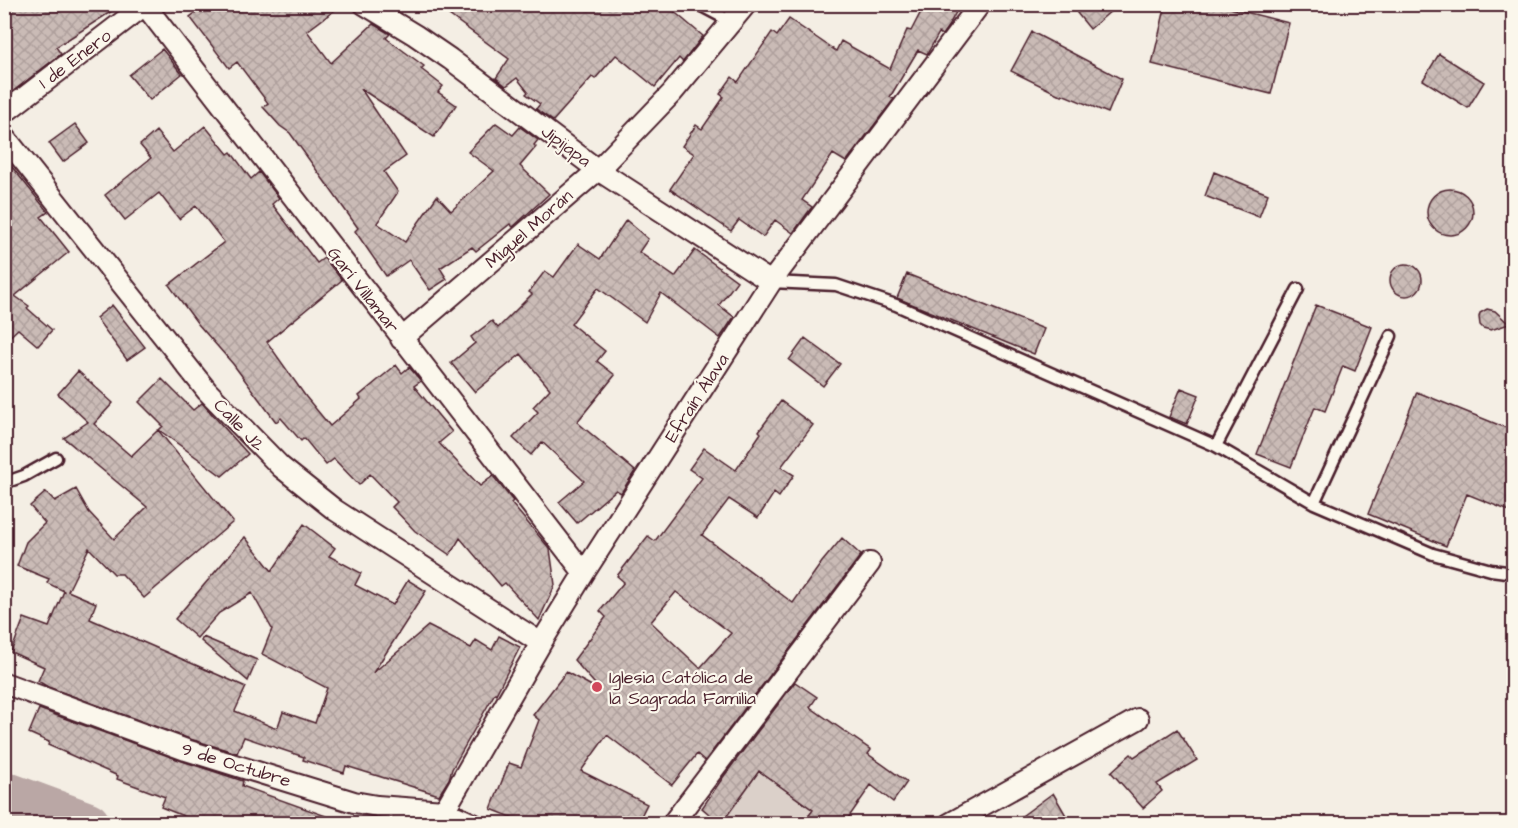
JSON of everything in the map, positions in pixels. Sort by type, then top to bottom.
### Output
[{"type":"street","name":"Jipijapa","points":[[364,4],[450,59],[598,170],[771,282]]},
{"type":"street","name":"Miguel Morán","points":[[401,339],[598,170],[672,93],[746,4]]},
{"type":"street","name":"Efraín Álava","points":[[444,811],[584,573],[771,282],[980,4]]},
{"type":"street","name":"1 de Enero","points":[[4,113],[145,5]]},
{"type":"street","name":"Garí Villamar","points":[[145,5],[584,573]]},
{"type":"street","name":"Calle J2","points":[[4,136],[207,391],[273,459],[335,510],[541,643]]},
{"type":"street","points":[[672,824],[870,563]]},
{"type":"street","name":"9 de Octubre","points":[[4,683],[186,750],[354,802],[444,811],[473,824]]},
{"type":"street","points":[[949,824],[1138,719]]},
{"type":"lane","points":[[698,4],[732,22]]},
{"type":"lane","points":[[771,282],[836,285],[896,305],[1216,446],[1314,503],[1433,554],[1491,570],[1514,573]]},
{"type":"lane","points":[[1216,446],[1298,289]]},
{"type":"lane","points":[[1314,503],[1391,336]]},
{"type":"lane","points":[[4,483],[24,476],[56,458]]},
{"type":"shaded area","points":[[759,771],[813,810],[803,823],[722,823]]},
{"type":"building","points":[[4,4],[123,4],[56,47],[61,54],[12,92],[4,82]]},
{"type":"building","points":[[207,4],[343,4],[307,31],[331,63],[373,24],[390,34],[386,38],[424,66],[421,69],[443,86],[438,92],[456,105],[434,137],[361,89],[406,156],[384,172],[398,192],[377,223],[405,242],[437,196],[451,211],[494,171],[468,152],[496,123],[513,135],[520,127],[538,140],[534,145],[536,147],[520,166],[549,194],[513,227],[510,224],[476,251],[472,247],[440,268],[447,279],[430,290],[409,260],[386,276],[355,231],[358,228],[290,133],[280,126],[263,107],[268,103],[237,62],[229,68],[190,17]]},
{"type":"building","points":[[434,4],[665,4],[703,36],[683,62],[679,58],[655,87],[616,55],[595,79],[592,77],[553,121],[536,109],[540,104],[526,94],[528,92],[517,78],[506,86],[496,78],[509,59]]},
{"type":"building","points":[[925,4],[943,4],[956,12],[942,35],[939,33],[927,54],[918,50],[890,97],[894,99],[846,162],[833,154],[802,200],[812,207],[793,233],[775,220],[763,237],[739,220],[731,231],[670,189],[694,154],[682,146],[696,125],[702,129],[724,97],[720,94],[732,77],[738,82],[772,32],[777,36],[789,19],[836,51],[841,41],[890,69],[907,30],[911,31]]},
{"type":"building","points":[[1087,4],[1119,4],[1090,29],[1077,13]]},
{"type":"building","points":[[1166,4],[1214,4],[1289,23],[1271,94],[1152,64]]},
{"type":"building","points":[[1032,32],[1122,79],[1108,113],[1062,94],[1062,96],[1011,71]]},
{"type":"building","points":[[162,49],[182,74],[150,100],[129,75]]},
{"type":"building","points":[[1439,54],[1484,82],[1468,108],[1423,80]]},
{"type":"building","points":[[75,124],[89,143],[63,162],[49,143]]},
{"type":"building","points":[[205,126],[228,154],[231,152],[251,179],[259,172],[279,198],[272,204],[317,263],[324,258],[342,280],[267,342],[306,397],[330,426],[361,399],[359,396],[396,365],[402,373],[409,367],[421,381],[414,386],[452,432],[439,443],[480,486],[493,476],[513,501],[511,503],[550,549],[555,585],[539,620],[505,583],[501,586],[460,538],[450,555],[415,531],[392,507],[397,502],[370,474],[359,485],[334,459],[326,465],[304,438],[301,441],[281,418],[276,422],[233,364],[198,324],[169,285],[224,242],[196,206],[179,219],[159,193],[125,220],[105,195],[151,158],[140,145],[156,131],[173,152]]},
{"type":"building","points":[[4,157],[48,212],[41,217],[69,252],[15,296],[29,306],[27,308],[52,330],[38,346],[18,329],[4,342]]},
{"type":"building","points":[[1214,172],[1268,194],[1259,217],[1205,196]]},
{"type":"building","points":[[1450,189],[1466,196],[1473,212],[1466,228],[1450,235],[1434,228],[1427,212],[1434,196]]},
{"type":"building","points":[[626,220],[648,239],[639,252],[675,277],[695,250],[737,281],[719,305],[734,317],[720,338],[661,293],[645,322],[598,288],[571,324],[605,351],[597,361],[615,375],[577,422],[635,471],[621,493],[616,490],[577,523],[559,502],[584,481],[542,442],[531,455],[513,438],[538,412],[533,407],[550,389],[521,354],[475,392],[451,363],[475,343],[471,337],[492,321],[498,328],[532,294],[529,292],[545,271],[554,277],[578,244],[600,259]]},
{"type":"building","points":[[1406,264],[1417,269],[1422,280],[1417,291],[1406,296],[1395,291],[1390,280],[1395,269]]},
{"type":"building","points":[[907,274],[1044,329],[1034,354],[897,298]]},
{"type":"building","points":[[112,305],[145,347],[127,360],[96,318]]},
{"type":"building","points":[[1316,305],[1372,327],[1355,371],[1343,366],[1325,411],[1315,407],[1291,467],[1257,454]]},
{"type":"building","points":[[1487,309],[1495,311],[1509,324],[1491,330],[1483,328],[1479,317],[1480,313]]},
{"type":"building","points":[[805,338],[840,364],[823,386],[789,360]]},
{"type":"building","points":[[78,371],[113,403],[94,424],[131,456],[158,430],[233,522],[144,598],[122,574],[114,574],[89,548],[68,591],[96,603],[90,619],[246,687],[235,711],[277,729],[283,712],[315,723],[327,688],[262,654],[272,629],[252,593],[219,613],[197,638],[175,619],[245,537],[272,571],[304,524],[335,548],[329,556],[361,573],[355,585],[393,605],[408,580],[426,591],[373,673],[428,626],[471,648],[476,640],[492,650],[499,636],[520,647],[439,795],[346,766],[344,773],[244,737],[237,753],[190,739],[48,687],[38,681],[44,667],[11,652],[24,618],[49,627],[64,591],[47,583],[49,579],[17,566],[26,542],[45,523],[30,506],[46,492],[55,501],[76,489],[89,512],[114,539],[147,507],[64,438],[88,422],[58,394]]},
{"type":"building","points":[[162,379],[193,410],[202,403],[248,454],[222,476],[159,430],[163,426],[139,402]]},
{"type":"building","points":[[1181,388],[1199,395],[1187,424],[1169,417]]},
{"type":"building","points":[[1417,392],[1514,431],[1514,513],[1467,494],[1446,546],[1368,514]]},
{"type":"building","points":[[781,401],[813,425],[781,467],[794,475],[779,497],[774,493],[758,518],[729,499],[702,535],[793,603],[842,538],[861,555],[705,761],[697,754],[672,785],[607,735],[581,771],[647,804],[637,824],[529,824],[491,809],[509,763],[521,767],[539,720],[533,715],[566,672],[601,691],[574,660],[606,617],[600,611],[624,582],[617,576],[648,536],[655,541],[702,478],[689,469],[704,448],[736,470],[761,433],[759,431]],"holes":[[[676,592],[731,633],[700,668],[651,622]]]},
{"type":"building","points":[[203,637],[257,660],[248,681],[201,641]]},
{"type":"building","points":[[795,682],[817,697],[810,707],[871,750],[868,754],[907,782],[893,802],[871,785],[844,824],[803,824],[813,810],[759,771],[721,824],[702,808]]},
{"type":"building","points":[[39,709],[243,781],[242,786],[337,820],[337,824],[203,824],[161,807],[165,797],[117,779],[118,776],[48,745],[49,742],[29,733]]},
{"type":"building","points":[[1177,729],[1197,760],[1157,784],[1162,791],[1143,808],[1111,772],[1131,754],[1134,757]]},
{"type":"building","points":[[1053,793],[1071,824],[1011,824]]},
{"type":"waterway","points":[[4,793],[88,824]]},
{"type":"place","name":"Iglesia Católica de la Sagrada Familia","points":[[597,687]]}]
